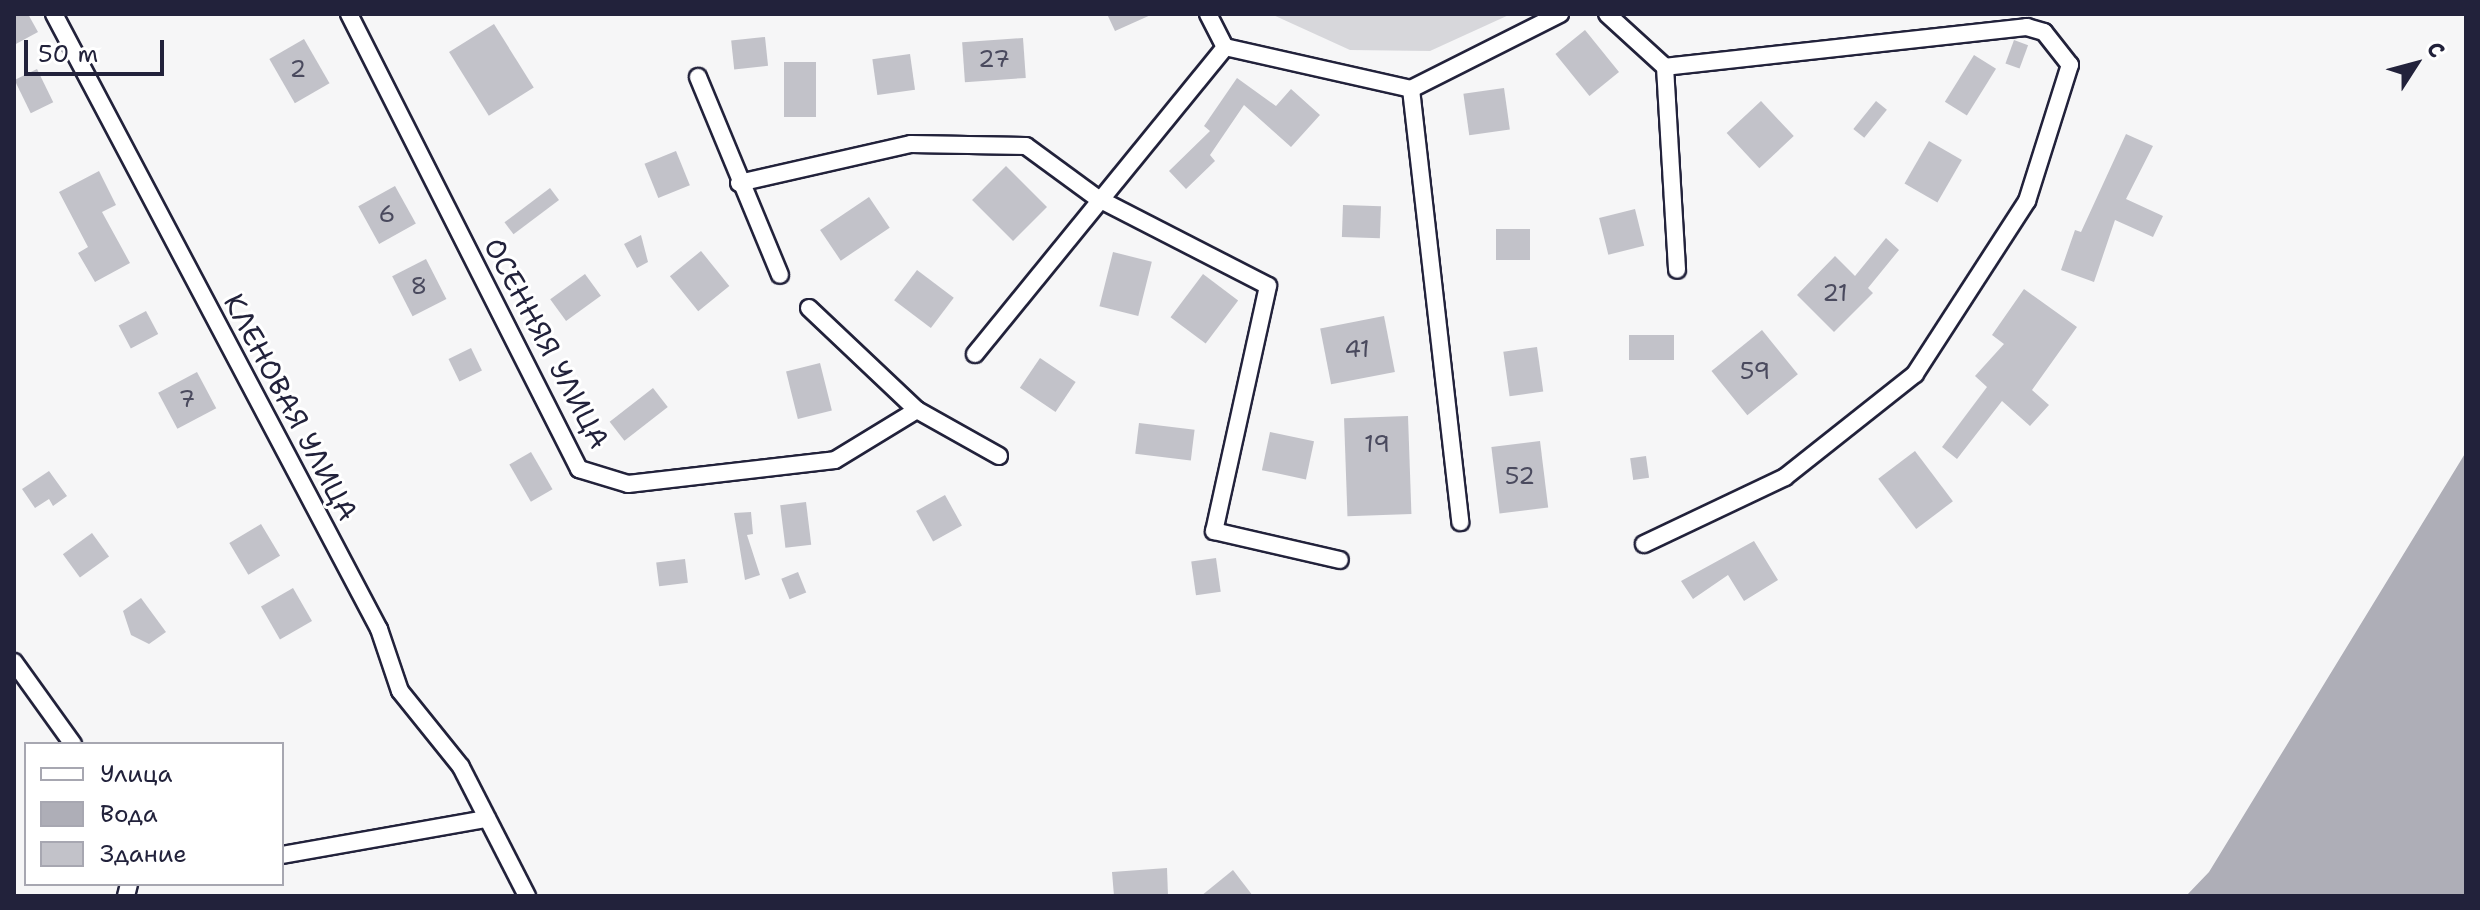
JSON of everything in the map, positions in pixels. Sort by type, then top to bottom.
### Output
[{"type":"street","name":"КЛЕНОВАЯ УЛИЦА","points":[[54,14],[379,629],[400,691],[461,767],[527,896]]},
{"type":"street","name":"ОСЕННЯЯ УЛИЦА","points":[[349,14],[579,469],[628,484],[835,460],[917,410]]},
{"type":"street","points":[[1208,14],[1225,47]]},
{"type":"street","points":[[1225,47],[1411,89],[1560,14]]},
{"type":"street","points":[[1607,14],[1665,67],[1677,270]]},
{"type":"street","points":[[1644,544],[1785,477],[1915,374],[2027,201],[2070,65],[2044,32],[2027,27],[1665,67]]},
{"type":"street","points":[[975,354],[1097,198],[1225,47]]},
{"type":"street","points":[[698,77],[739,183],[780,275]]},
{"type":"street","points":[[1411,89],[1460,522]]},
{"type":"street","points":[[739,183],[911,144],[1026,146],[1097,198],[1268,286],[1214,531],[1340,560]]},
{"type":"street","points":[[809,308],[917,410],[999,456]]},
{"type":"street","points":[[14,662],[72,742]]},
{"type":"street","points":[[284,855],[487,819]]},
{"type":"shaded area","points":[[1271,14],[1511,14],[1430,51],[1350,50]]},
{"type":"water","points":[[2466,452],[2466,896],[2186,896],[2209,872]]},
{"type":"building","points":[[14,14],[28,14],[38,32],[14,45]]},
{"type":"building","points":[[1107,14],[1153,14],[1115,31]]},
{"type":"building","points":[[494,24],[534,88],[489,116],[449,52]]},
{"type":"building","points":[[1585,30],[1619,72],[1589,96],[1555,54]]},
{"type":"building","points":[[765,37],[768,66],[734,69],[731,41]]},
{"type":"building","points":[[1023,38],[1026,78],[965,82],[962,42]]},
{"type":"building","points":[[304,39],[330,83],[295,103],[269,59]]},
{"type":"building","points":[[2014,40],[2028,45],[2020,69],[2005,63]]},
{"type":"building","points":[[910,54],[915,90],[877,95],[872,59]]},
{"type":"building","points":[[1974,55],[1996,69],[1967,115],[1945,102]]},
{"type":"building","points":[[784,62],[816,62],[816,117],[784,117]]},
{"type":"building","points":[[37,69],[53,102],[31,113],[15,80]]},
{"type":"building","points":[[1237,78],[1276,106],[1291,89],[1320,115],[1291,147],[1244,105],[1210,155],[1215,161],[1186,189],[1169,171],[1210,131],[1204,126]]},
{"type":"building","points":[[1504,88],[1510,130],[1469,135],[1463,94]]},
{"type":"building","points":[[1761,101],[1794,136],[1759,168],[1727,133]]},
{"type":"building","points":[[1876,101],[1887,110],[1864,138],[1853,129]]},
{"type":"building","points":[[2126,134],[2153,146],[2126,199],[2163,216],[2153,237],[2115,220],[2094,282],[2061,270],[2075,230],[2081,232]]},
{"type":"building","points":[[1929,141],[1962,160],[1937,202],[1904,183]]},
{"type":"building","points":[[676,151],[690,185],[658,198],[644,164]]},
{"type":"building","points":[[1006,166],[1047,207],[1013,241],[972,200]]},
{"type":"building","points":[[99,171],[116,205],[102,212],[130,263],[95,282],[78,253],[88,247],[59,192]]},
{"type":"building","points":[[395,186],[416,224],[379,244],[358,206]]},
{"type":"building","points":[[550,188],[559,200],[514,234],[504,222]]},
{"type":"building","points":[[869,197],[890,228],[841,261],[820,230]]},
{"type":"building","points":[[1343,205],[1381,206],[1380,238],[1342,237]]},
{"type":"building","points":[[1635,209],[1644,246],[1608,255],[1599,218]]},
{"type":"building","points":[[1496,229],[1530,229],[1530,260],[1496,260]]},
{"type":"building","points":[[641,235],[648,262],[637,268],[624,244]]},
{"type":"building","points":[[1886,238],[1899,250],[1868,288],[1873,293],[1834,332],[1797,295],[1835,256],[1855,276]]},
{"type":"building","points":[[701,251],[729,286],[698,311],[670,276]]},
{"type":"building","points":[[1113,252],[1152,262],[1138,316],[1099,306]]},
{"type":"building","points":[[426,259],[446,299],[413,316],[392,276]]},
{"type":"building","points":[[917,270],[954,298],[931,328],[894,300]]},
{"type":"building","points":[[585,274],[601,296],[566,321],[550,299]]},
{"type":"building","points":[[1203,274],[1238,300],[1206,344],[1171,317]]},
{"type":"building","points":[[2024,289],[2077,327],[2032,390],[2049,405],[2030,426],[2002,401],[1957,459],[1942,447],[1987,387],[1975,376],[2004,344],[1992,335]]},
{"type":"building","points":[[146,311],[158,334],[131,349],[119,326]]},
{"type":"building","points":[[1384,316],[1395,372],[1331,384],[1320,328]]},
{"type":"building","points":[[1762,330],[1798,374],[1747,415],[1711,371]]},
{"type":"building","points":[[1629,335],[1674,335],[1674,360],[1629,360]]},
{"type":"building","points":[[1537,347],[1543,392],[1510,396],[1503,352]]},
{"type":"building","points":[[471,348],[482,370],[459,381],[449,359]]},
{"type":"building","points":[[1040,358],[1076,382],[1056,412],[1020,388]]},
{"type":"building","points":[[820,363],[832,411],[798,419],[786,371]]},
{"type":"building","points":[[197,372],[216,408],[177,429],[158,393]]},
{"type":"building","points":[[653,388],[668,407],[624,441],[610,422]]},
{"type":"building","points":[[1408,416],[1411,514],[1347,516],[1344,418]]},
{"type":"building","points":[[1139,423],[1195,430],[1191,461],[1135,454]]},
{"type":"building","points":[[1270,432],[1314,441],[1306,480],[1262,470]]},
{"type":"building","points":[[1540,441],[1548,508],[1500,513],[1491,447]]},
{"type":"building","points":[[1915,451],[1953,501],[1916,529],[1878,479]]},
{"type":"building","points":[[531,452],[552,489],[531,502],[509,465]]},
{"type":"building","points":[[1646,456],[1649,478],[1633,480],[1630,458]]},
{"type":"building","points":[[49,471],[67,496],[53,506],[49,499],[35,508],[22,489]]},
{"type":"building","points":[[945,495],[962,526],[933,542],[916,511]]},
{"type":"building","points":[[806,502],[811,545],[785,548],[780,505]]},
{"type":"building","points":[[751,512],[753,534],[747,535],[760,575],[745,580],[734,513]]},
{"type":"building","points":[[261,524],[280,556],[248,575],[229,543]]},
{"type":"building","points":[[92,533],[109,556],[80,578],[63,554]]},
{"type":"building","points":[[1754,541],[1778,580],[1744,601],[1728,575],[1693,599],[1681,581]]},
{"type":"building","points":[[1216,558],[1221,592],[1196,595],[1191,561]]},
{"type":"building","points":[[685,559],[688,583],[659,586],[656,563]]},
{"type":"building","points":[[798,572],[806,592],[790,599],[781,579]]},
{"type":"building","points":[[293,588],[312,621],[280,639],[261,606]]},
{"type":"building","points":[[141,598],[166,632],[149,644],[131,635],[123,611]]},
{"type":"building","points":[[1167,868],[1168,896],[1114,896],[1112,872]]},
{"type":"building","points":[[1233,870],[1253,896],[1201,896]]}]
